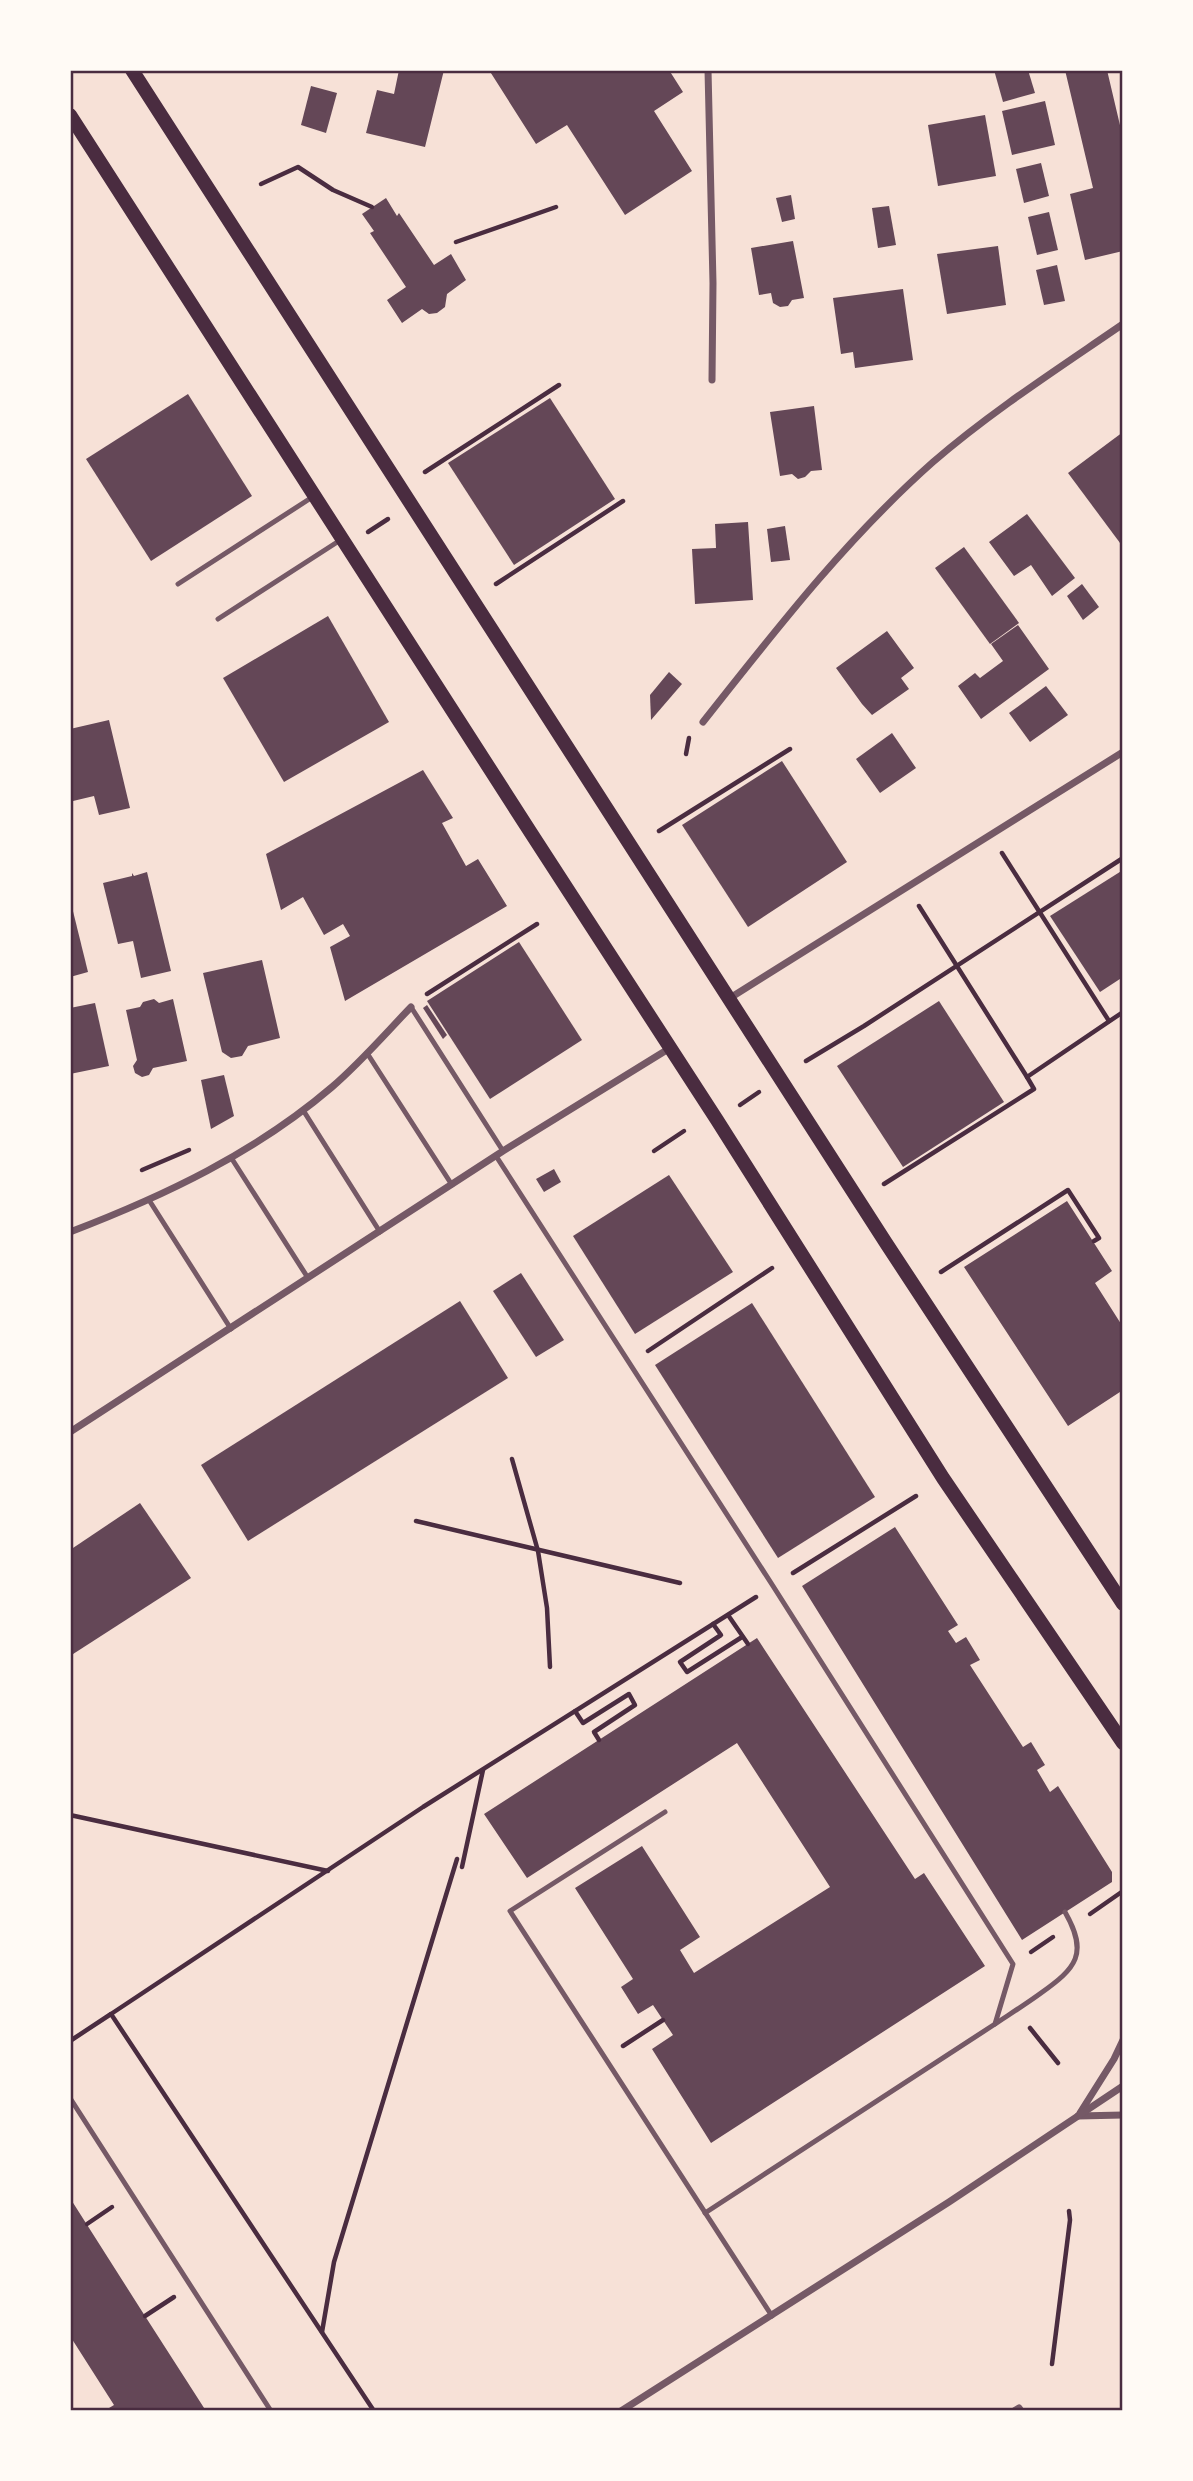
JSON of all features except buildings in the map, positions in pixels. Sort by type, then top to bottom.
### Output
[{"type":"main road","points":[[132,70],[499,644],[1123,1604]]},
{"type":"main road","points":[[70,115],[671,1047],[943,1478],[1123,1743]]},
{"type":"street","points":[[708,70],[713,283],[712,380]]},
{"type":"street","points":[[704,722],[795,606],[876,516],[985,420],[1123,324]]},
{"type":"street","points":[[730,998],[1123,752]]},
{"type":"street","points":[[70,1232],[149,1200],[232,1158],[332,1087],[411,1007]]},
{"type":"street","points":[[70,1432],[499,1154],[671,1047]]},
{"type":"street","points":[[1077,2116],[1114,2059],[1123,2039]]},
{"type":"street","points":[[621,2411],[772,2316],[1123,2086]]},
{"type":"street","points":[[1077,2116],[1123,2115]]},
{"type":"street","points":[[1014,2411],[1019,2408],[1021,2411]]},
{"type":"lane","points":[[178,584],[314,496]]},
{"type":"lane","points":[[218,619],[342,539]]},
{"type":"lane","points":[[411,1007],[630,1363],[1013,1965],[995,2024]]},
{"type":"lane","points":[[367,1053],[452,1185]]},
{"type":"lane","points":[[303,1110],[380,1232]]},
{"type":"lane","points":[[232,1158],[309,1278]]},
{"type":"lane","points":[[149,1200],[231,1329]]},
{"type":"lane","points":[[665,1812],[510,1911],[772,2316]]},
{"type":"lane","points":[[705,2214],[1065,1976],[1074,1965],[1078,1952],[1075,1929],[1065,1912]]},
{"type":"lane","points":[[70,2098],[271,2411]]},
{"type":"path","points":[[261,184],[298,167],[333,190],[372,207]]},
{"type":"path","points":[[456,242],[556,207]]},
{"type":"path","points":[[425,472],[559,385]]},
{"type":"path","points":[[496,583],[623,501]]},
{"type":"path","points":[[365,534],[391,517]]},
{"type":"path","points":[[659,831],[790,749]]},
{"type":"path","points":[[990,835],[1109,1021]]},
{"type":"path","points":[[806,1061],[1123,858]]},
{"type":"path","points":[[884,1184],[1034,1089],[907,888]]},
{"type":"path","points":[[1027,1077],[1123,1012]]},
{"type":"path","points":[[736,1107],[760,1092]]},
{"type":"path","points":[[654,1151],[684,1131]]},
{"type":"path","points":[[941,1272],[1068,1190],[1099,1238],[1094,1241]]},
{"type":"path","points":[[630,1363],[772,1269]]},
{"type":"path","points":[[512,1459],[538,1550],[547,1608],[550,1667]]},
{"type":"path","points":[[70,2041],[483,1770],[916,1496]]},
{"type":"path","points":[[416,1521],[680,1584]]},
{"type":"path","points":[[728,1615],[747,1644]]},
{"type":"path","points":[[713,1624],[720,1635],[680,1662],[687,1672],[742,1637]]},
{"type":"path","points":[[575,1711],[583,1723],[629,1694],[635,1705],[594,1732],[599,1740]]},
{"type":"path","points":[[462,1867],[483,1770]]},
{"type":"path","points":[[70,1815],[328,1871]]},
{"type":"path","points":[[322,2332],[334,2262],[457,1859]]},
{"type":"path","points":[[1093,1912],[1123,1891]]},
{"type":"path","points":[[1013,1965],[1057,1935]]},
{"type":"path","points":[[1017,2010],[1058,2063]]},
{"type":"path","points":[[111,2014],[374,2411]]},
{"type":"path","points":[[619,2049],[663,2020]]},
{"type":"path","points":[[87,2224],[132,2194]]},
{"type":"path","points":[[1052,2364],[1069,2211]]},
{"type":"path","points":[[145,2316],[190,2286]]}]
